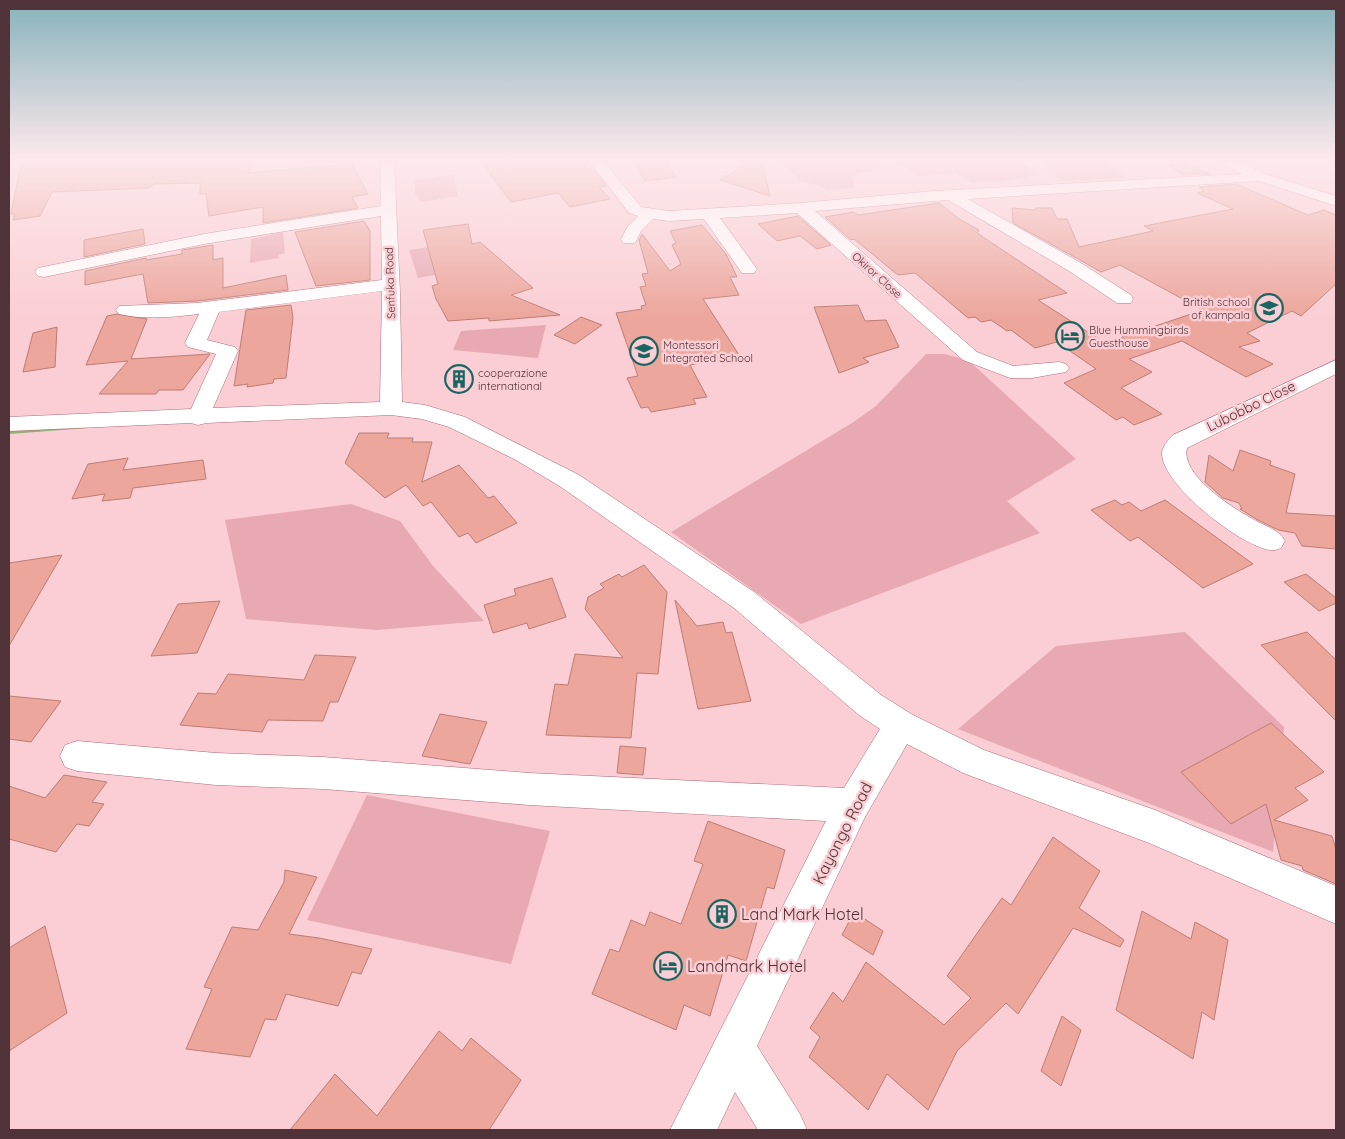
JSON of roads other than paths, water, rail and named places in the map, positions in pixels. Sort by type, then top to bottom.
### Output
[{"type":"street","points":[[44,272],[185,242],[380,211]]},
{"type":"street","name":"Senfuka Road","points":[[387,211],[391,408]]},
{"type":"street","points":[[642,211],[649,214],[709,214],[753,211]]},
{"type":"street","name":"Okiror Close","points":[[804,211],[970,356],[988,365],[1010,372],[1032,372],[1058,368]]},
{"type":"street","points":[[979,211],[1075,267],[1124,299]]},
{"type":"street","points":[[629,239],[634,229],[649,214]]},
{"type":"street","points":[[709,214],[748,269]]},
{"type":"street","points":[[126,310],[151,312],[211,309],[334,290],[390,285]]},
{"type":"street","points":[[198,418],[228,351],[196,343],[211,309]]},
{"type":"street","name":"Lubobbo Close","points":[[1272,541],[1236,523],[1193,490],[1173,454],[1174,445],[1336,366]]},
{"type":"street","points":[[9,424],[198,418],[268,412],[391,408],[425,412],[457,422],[524,455],[570,481],[744,600],[870,705],[901,725],[975,762],[1155,828],[1336,904]]},
{"type":"street","name":"Kayongo Road","points":[[693,1130],[853,806],[901,725]]},
{"type":"street","points":[[77,756],[216,769],[322,774],[529,789],[853,806]]},
{"type":"street","points":[[734,1050],[784,1130]]},
{"type":"waterway","points":[[9,432],[86,427]]},
{"type":"place","name":"British school of kampala","points":[[1269,308]]},
{"type":"place","name":"Blue Hummingbirds Guesthouse","points":[[1070,336]]},
{"type":"place","name":"Montessori Integrated School","points":[[644,351]]},
{"type":"place","name":"cooperazione international","points":[[459,379]]},
{"type":"place","name":"Land Mark Hotel","points":[[722,914]]},
{"type":"place","name":"Landmark Hotel","points":[[668,966]]}]
